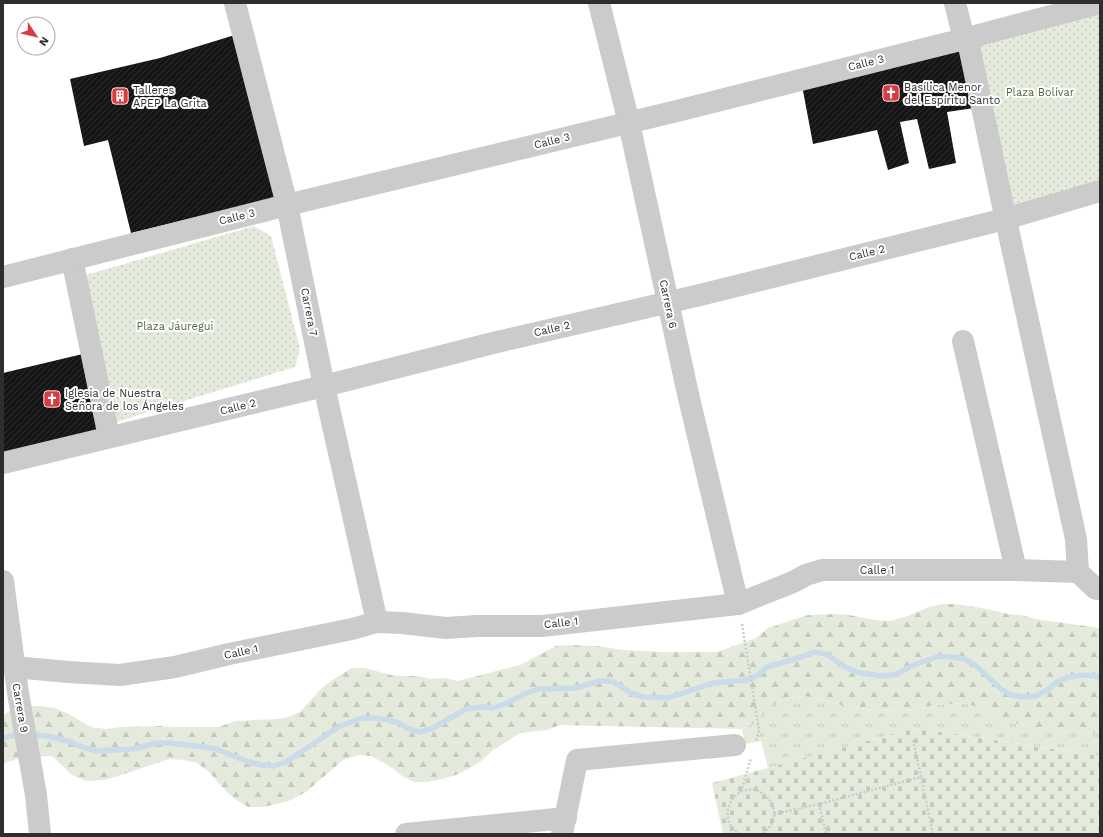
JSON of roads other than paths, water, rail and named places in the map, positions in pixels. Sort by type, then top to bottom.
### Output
[{"type":"street","name":"Carrera 7","points":[[235,3],[287,205],[324,386],[377,622]]},
{"type":"street","name":"Carrera 6","points":[[599,3],[629,123],[688,394],[739,611]]},
{"type":"street","points":[[955,3],[964,39],[968,46],[1076,539],[1078,572],[1096,589],[1100,589]]},
{"type":"street","name":"Calle 3","points":[[3,277],[287,205],[629,123],[964,39],[1100,3]]},
{"type":"street","name":"Calle 2","points":[[3,463],[1005,219],[1100,191]]},
{"type":"street","points":[[72,259],[109,437]]},
{"type":"street","points":[[963,341],[1016,570]]},
{"type":"street","name":"Calle 1","points":[[14,667],[120,675],[175,667],[229,654],[352,629],[377,622],[446,628],[477,626],[542,626],[739,611],[806,575],[822,570],[1016,570],[1078,572]]},
{"type":"street","name":"Carrera 9","points":[[3,581],[18,693],[36,795],[40,834]]},
{"type":"street","points":[[406,834],[564,826],[577,760],[748,747]]},
{"type":"waterway","points":[[29,735],[47,736],[71,742],[96,751],[133,749],[157,743],[204,747],[216,749],[249,762],[274,766],[286,762],[340,726],[363,718],[388,720],[399,723],[409,729],[421,732],[433,728],[466,709],[481,707],[493,708],[539,689],[576,688],[599,681],[612,681],[631,693],[644,697],[668,698],[713,683],[747,680],[758,675],[767,667],[814,652],[826,654],[845,667],[856,672],[880,676],[894,675],[916,664],[940,656],[964,659],[975,665],[1001,689],[1011,695],[1024,697],[1036,696],[1057,682],[1068,677],[1082,675],[1095,676],[1100,679]]},
{"type":"waterway","points":[[3,738],[20,735]]},
{"type":"place","name":"Basílica Menor del Espíritu Santo","points":[[891,93]]},
{"type":"place","name":"Talleres APEP La Grita","points":[[120,96]]},
{"type":"place","name":"Iglesia de Nuestra Señora de los Ángeles","points":[[52,399]]},
{"type":"park label","name":"Plaza Bolívar","points":[[1040,92]]},
{"type":"park label","name":"Plaza Jáuregui","points":[[175,326]]}]
